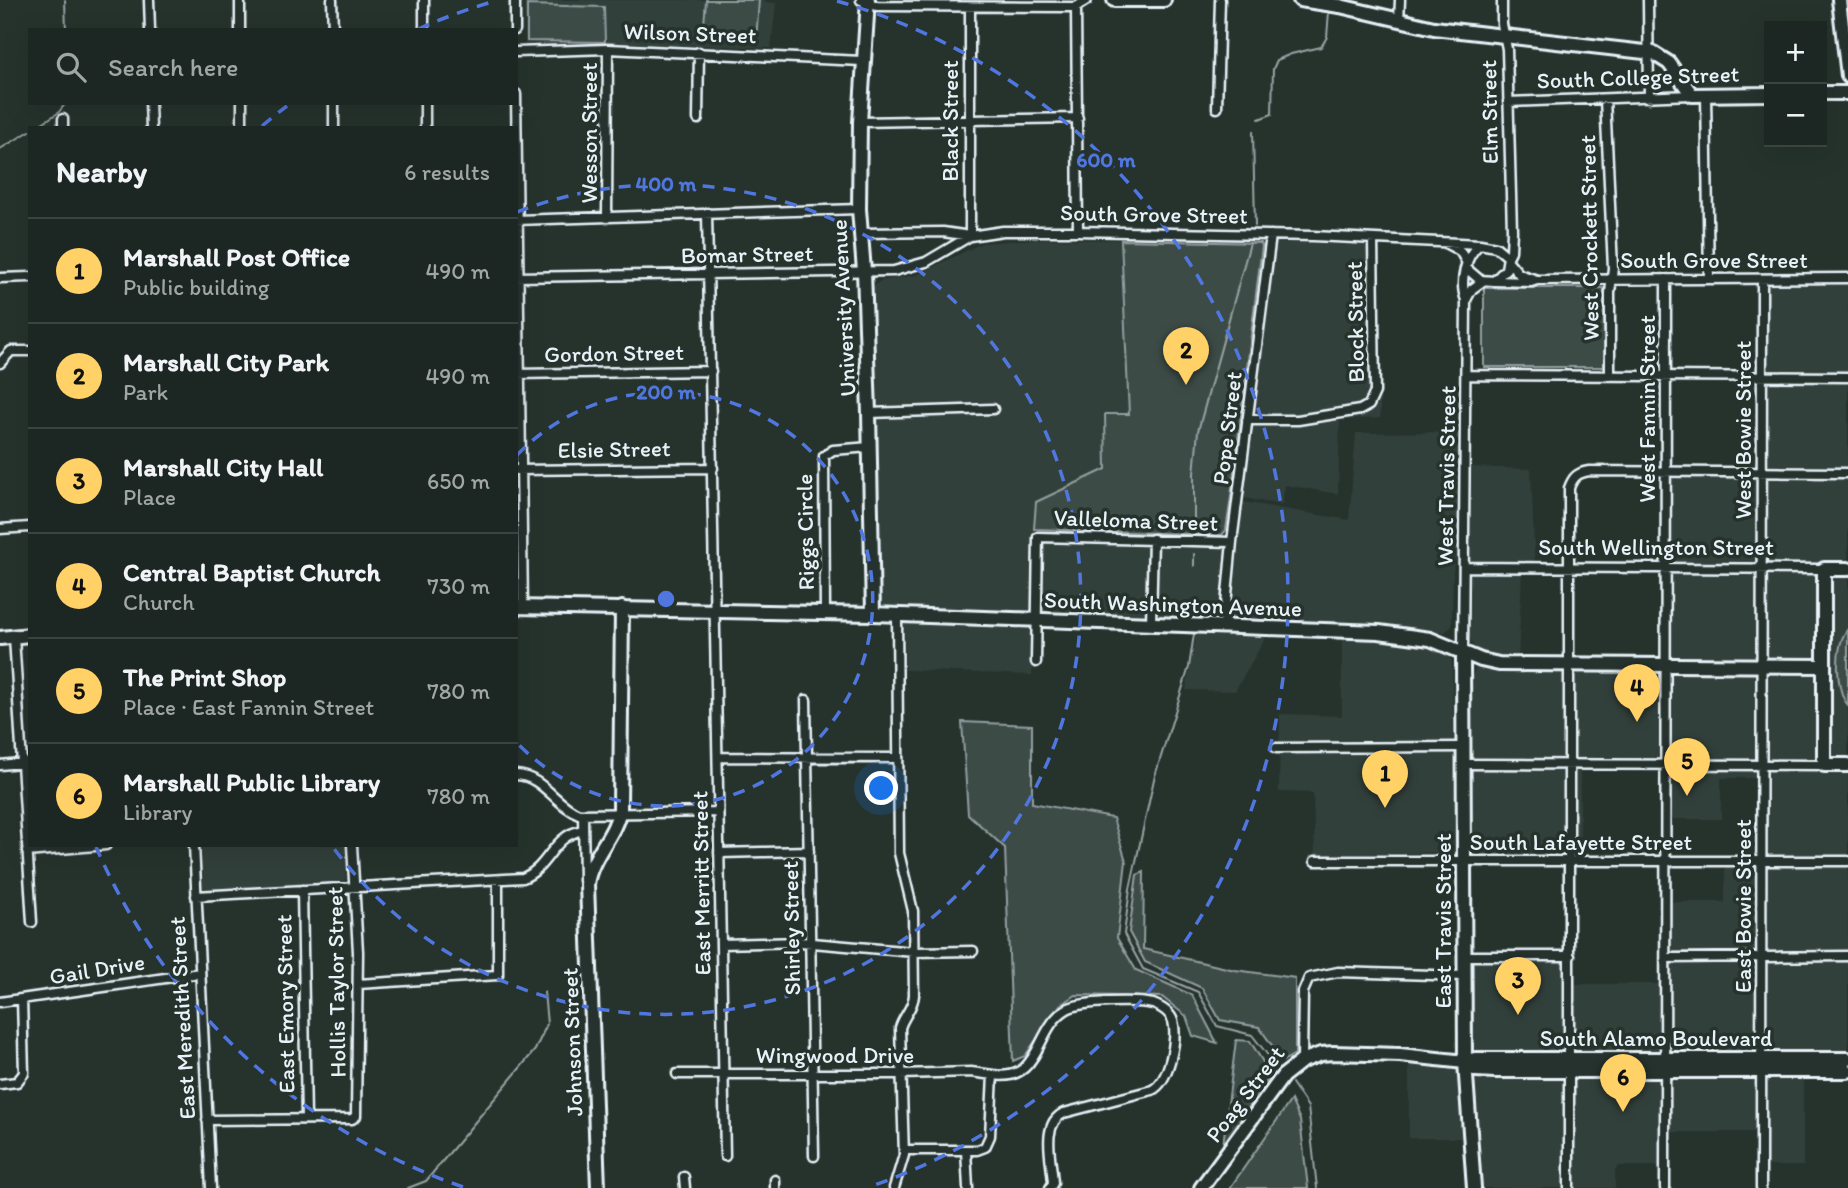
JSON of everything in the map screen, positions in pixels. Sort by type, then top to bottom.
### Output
[{"type":"street","points":[[149,0],[150,28]]},
{"type":"street","points":[[240,0],[240,28]]},
{"type":"street","points":[[332,0],[333,28]]},
{"type":"street","points":[[424,0],[424,28]]},
{"type":"street","points":[[515,0],[516,28]]},
{"type":"street","points":[[866,1],[877,6],[1076,7],[1087,0]]},
{"type":"street","points":[[1114,0],[1164,0]]},
{"type":"street","points":[[1217,108],[1220,0]]},
{"type":"street","points":[[1300,0],[1321,1],[1422,26],[1658,54],[1669,63],[1692,95]]},
{"type":"street","points":[[1399,21],[1400,0]]},
{"type":"street","name":"Elm Street","points":[[1502,0],[1508,102],[1511,251],[1508,260]]},
{"type":"street","points":[[1648,0],[1650,98]]},
{"type":"street","points":[[1839,0],[1848,76]]},
{"type":"street","name":"University Avenue","points":[[866,1],[859,209],[869,413],[873,614]]},
{"type":"street","name":"Black Street","points":[[970,7],[970,236]]},
{"type":"street","points":[[1076,7],[1078,231]]},
{"type":"street","name":"Wilson Street","points":[[518,52],[608,49],[862,61]]},
{"type":"street","name":"Wesson Street","points":[[607,218],[608,49]]},
{"type":"street","points":[[698,119],[699,52]]},
{"type":"street","points":[[1827,93],[1848,93]]},
{"type":"street","name":"South College Street","points":[[1508,102],[1764,94]]},
{"type":"street","points":[[1706,95],[1709,279]]},
{"type":"street","name":"West Crockett Street","points":[[1605,99],[1612,279],[1610,376]]},
{"type":"street","points":[[150,105],[150,126]]},
{"type":"street","points":[[242,105],[242,126]]},
{"type":"street","points":[[334,105],[334,126]]},
{"type":"street","points":[[425,105],[425,126]]},
{"type":"street","points":[[516,105],[516,126]]},
{"type":"street","points":[[860,122],[1078,118]]},
{"type":"street","points":[[518,220],[859,209]]},
{"type":"street","name":"East Merritt Street","points":[[707,213],[725,1156]]},
{"type":"street","points":[[1467,266],[1472,252],[1480,244],[1492,245],[1505,241],[1510,225]]},
{"type":"street","name":"South Grove Street","points":[[861,233],[943,232],[970,236],[1003,231],[1078,231],[1271,235],[1480,244]]},
{"type":"street","name":"Pope Street","points":[[1224,626],[1271,235]]},
{"type":"street","name":"Bomar Street","points":[[518,276],[894,271],[933,258],[970,236]]},
{"type":"street","name":"Block Street","points":[[1247,420],[1306,419],[1360,410],[1372,401],[1375,392],[1373,239]]},
{"type":"street","points":[[1447,244],[1460,251],[1467,266],[1483,281]]},
{"type":"street","points":[[1492,245],[1519,274],[1537,280]]},
{"type":"street","points":[[1466,300],[1472,289],[1483,281],[1494,281],[1503,273],[1508,260]]},
{"type":"street","name":"West Travis Street","points":[[1463,653],[1466,300],[1463,293],[1467,266]]},
{"type":"street","points":[[518,276],[520,607]]},
{"type":"street","points":[[0,278],[28,277]]},
{"type":"street","name":"South Grove Street","points":[[1494,281],[1848,278]]},
{"type":"street","name":"West Fannin Street","points":[[1665,1188],[1666,279]]},
{"type":"street","name":"West Bowie Street","points":[[1762,279],[1763,666]]},
{"type":"street","points":[[0,363],[11,351],[28,351]]},
{"type":"street","name":"Gordon Street","points":[[518,374],[711,371]]},
{"type":"street","points":[[1466,375],[1848,377]]},
{"type":"street","points":[[869,413],[993,410]]},
{"type":"street","name":"Riggs Circle","points":[[825,614],[824,456],[833,450],[870,447]]},
{"type":"street","name":"Elsie Street","points":[[519,469],[713,468]]},
{"type":"street","points":[[1569,1188],[1571,568],[1568,498],[1573,479],[1580,472],[1589,471],[1848,473]]},
{"type":"street","points":[[0,529],[28,527]]},
{"type":"street","name":"Valleloma Street","points":[[1037,621],[1038,537],[1232,542]]},
{"type":"street","points":[[1151,624],[1153,539]]},
{"type":"street","name":"South Wellington Street","points":[[1464,567],[1848,569]]},
{"type":"street","points":[[1824,765],[1825,569]]},
{"type":"street","name":"South Washington Avenue","points":[[520,607],[873,614],[1396,633],[1430,639],[1499,664],[1824,666]]},
{"type":"street","name":"Johnson Street","points":[[598,1188],[587,880],[592,865],[620,814],[622,608]]},
{"type":"street","points":[[894,1188],[904,1150],[900,1028],[914,1001],[912,905],[899,853],[897,615]]},
{"type":"street","points":[[1036,662],[1037,621]]},
{"type":"street","points":[[0,638],[28,635]]},
{"type":"street","points":[[14,637],[26,762],[27,852],[32,922]]},
{"type":"street","name":"East Travis Street","points":[[1463,653],[1465,1062],[1474,1188]]},
{"type":"street","name":"East Bowie Street","points":[[1761,1188],[1763,666]]},
{"type":"street","name":"Shirley Street","points":[[806,701],[814,1156]]},
{"type":"street","points":[[1276,748],[1463,747]]},
{"type":"street","points":[[718,757],[897,758]]},
{"type":"street","points":[[0,765],[26,762]]},
{"type":"street","points":[[1463,764],[1848,765]]},
{"type":"street","points":[[518,775],[533,778],[567,808],[583,814],[718,812]]},
{"type":"street","name":"Johnson Street","points":[[583,814],[584,877],[587,894]]},
{"type":"street","points":[[196,897],[523,878],[532,874],[561,839],[583,830]]},
{"type":"street","points":[[27,852],[83,847]]},
{"type":"street","name":"East Meredith Street","points":[[194,847],[211,1188]]},
{"type":"street","name":"Hollis Taylor Street","points":[[306,1118],[355,1118],[357,1112],[358,923],[352,847]]},
{"type":"street","points":[[719,853],[809,850]]},
{"type":"street","name":"South Lafayette Street","points":[[1315,861],[1848,861]]},
{"type":"street","points":[[358,984],[498,975],[498,880]]},
{"type":"street","name":"East Emory Street","points":[[302,890],[306,1118]]},
{"type":"street","points":[[721,944],[811,944],[914,952],[973,951]]},
{"type":"street","points":[[1464,956],[1570,956]]},
{"type":"street","points":[[1666,958],[1848,956]]},
{"type":"street","name":"Poag Street","points":[[1201,1188],[1283,1076],[1302,1060],[1303,992],[1308,978],[1338,972],[1464,976]]},
{"type":"street","name":"Gail Drive","points":[[0,1002],[200,973]]},
{"type":"street","points":[[0,1084],[17,1082],[24,1073],[22,999]]},
{"type":"street","name":"Wingwood Drive","points":[[677,1074],[971,1072],[1006,1076],[1022,1072],[1057,1018],[1075,1005],[1144,1003],[1160,1007],[1171,1017],[1174,1032],[1165,1077],[1160,1085],[1152,1090],[1064,1113],[1052,1122],[1049,1131],[1053,1182],[1050,1188]]},
{"type":"street","name":"South Alamo Boulevard","points":[[1302,1060],[1321,1054],[1570,1065],[1762,1065],[1848,1059]]},
{"type":"street","name":"South Alamo Boulevard","points":[[1762,1065],[1848,1071]]},
{"type":"street","points":[[904,1150],[982,1149],[990,1140],[993,1075]]},
{"type":"street","points":[[206,1120],[306,1118]]},
{"type":"street","points":[[966,1150],[968,1188]]},
{"type":"street","points":[[684,1177],[685,1188]]},
{"type":"shaded area","points":[[524,0],[765,0],[776,3],[771,48],[690,45],[525,46]]},
{"type":"shaded area","points":[[706,0],[759,0],[756,41],[703,37]]},
{"type":"shaded area","points":[[527,5],[604,7],[605,42],[527,41]]},
{"type":"shaded area","points":[[1034,239],[1121,240],[1129,414],[1105,415],[1106,469],[1036,502],[1032,675],[905,670],[905,608],[881,607],[874,287],[880,281],[917,275],[982,243]]},
{"type":"shaded area","points":[[1121,240],[1261,243],[1231,497],[1226,530],[1222,535],[1034,529],[1036,502],[1106,469],[1105,414],[1129,414]]},
{"type":"shaded area","points":[[1276,242],[1380,246],[1380,418],[1340,420],[1338,494],[1285,485],[1282,505],[1244,498]]},
{"type":"shaded area","points":[[1765,280],[1848,281],[1848,1052],[1803,1052],[1803,1166],[1755,1166],[1755,1132],[1671,1132],[1671,1166],[1619,1166],[1615,1169],[1615,1188],[1467,1188],[1467,1138],[1409,1138],[1409,1065],[1464,1066],[1465,955],[1573,955],[1573,984],[1666,984],[1666,902],[1725,902],[1725,860],[1762,859],[1762,778],[1721,778],[1721,819],[1669,819],[1668,762],[1580,761],[1580,857],[1469,857],[1469,682],[1476,668],[1670,669],[1671,475],[1764,475]]},
{"type":"shaded area","points":[[1484,288],[1604,288],[1604,367],[1484,367]]},
{"type":"shaded area","points":[[1461,432],[1461,535],[1453,571],[1452,626],[1445,632],[1230,621],[1243,502],[1349,520],[1356,433]]},
{"type":"shaded area","points":[[1471,467],[1531,469],[1535,572],[1522,571],[1518,659],[1488,654],[1474,648],[1470,637]]},
{"type":"shaded area","points":[[1044,541],[1226,547],[1220,620],[1040,616]]},
{"type":"shaded area","points":[[1197,629],[1269,632],[1235,691],[1186,690]]},
{"type":"shaded area","points":[[1848,629],[1848,705],[1841,689],[1838,656],[1843,636]]},
{"type":"shaded area","points":[[1342,638],[1387,640],[1442,650],[1448,654],[1452,662],[1455,852],[1315,855],[1313,793],[1279,792],[1280,714],[1342,716]]},
{"type":"shaded area","points":[[962,722],[1032,725],[1032,803],[1113,818],[1126,861],[1117,938],[1136,970],[1192,995],[1217,1043],[1193,1036],[1186,1016],[1162,997],[1076,995],[1060,1005],[1025,1056],[1013,1061],[1005,848],[968,814]]},
{"type":"shaded area","points":[[201,847],[346,847],[345,881],[206,891],[203,887]]},
{"type":"shaded area","points":[[1144,872],[1143,949],[1235,970],[1295,978],[1295,1054],[1283,1061],[1259,1027],[1220,1020],[1202,988],[1145,962],[1129,932],[1137,875]]},
{"type":"shaded area","points":[[1236,1040],[1250,1041],[1271,1075],[1223,1145]]},
{"type":"shaded area","points":[[1291,1100],[1300,1120],[1308,1188],[1230,1188]]},
{"type":"waterway","points":[[65,0],[66,28]]},
{"type":"waterway","points":[[1259,119],[1272,114],[1273,69],[1277,60],[1321,47],[1327,37],[1329,11]]},
{"type":"waterway","points":[[37,126],[58,113],[64,105]]},
{"type":"waterway","points":[[1253,131],[1255,226]]},
{"type":"waterway","points":[[0,149],[28,132]]},
{"type":"waterway","points":[[1194,534],[1194,474],[1198,431],[1250,243]]},
{"type":"waterway","points":[[1194,554],[1194,566]]},
{"type":"waterway","points":[[1194,634],[1189,667],[1154,779],[1130,889],[1124,934],[1143,969],[1198,992],[1217,1026],[1252,1035],[1278,1068]]},
{"type":"waterway","points":[[408,1188],[426,1181],[535,1050],[547,1024],[544,992]]},
{"type":"waterway","points":[[1292,1083],[1308,1107],[1317,1188]]},
{"type":"place","name":"Marshall City Park","points":[[1186,385]]},
{"type":"place","name":"Central Baptist Church","points":[[1637,722]]},
{"type":"place","name":"The Print Shop","points":[[1687,796]]},
{"type":"place","name":"Marshall Post Office","points":[[1385,808]]},
{"type":"place","name":"Marshall City Hall","points":[[1518,1015]]},
{"type":"place","name":"Marshall Public Library","points":[[1623,1112]]}]
